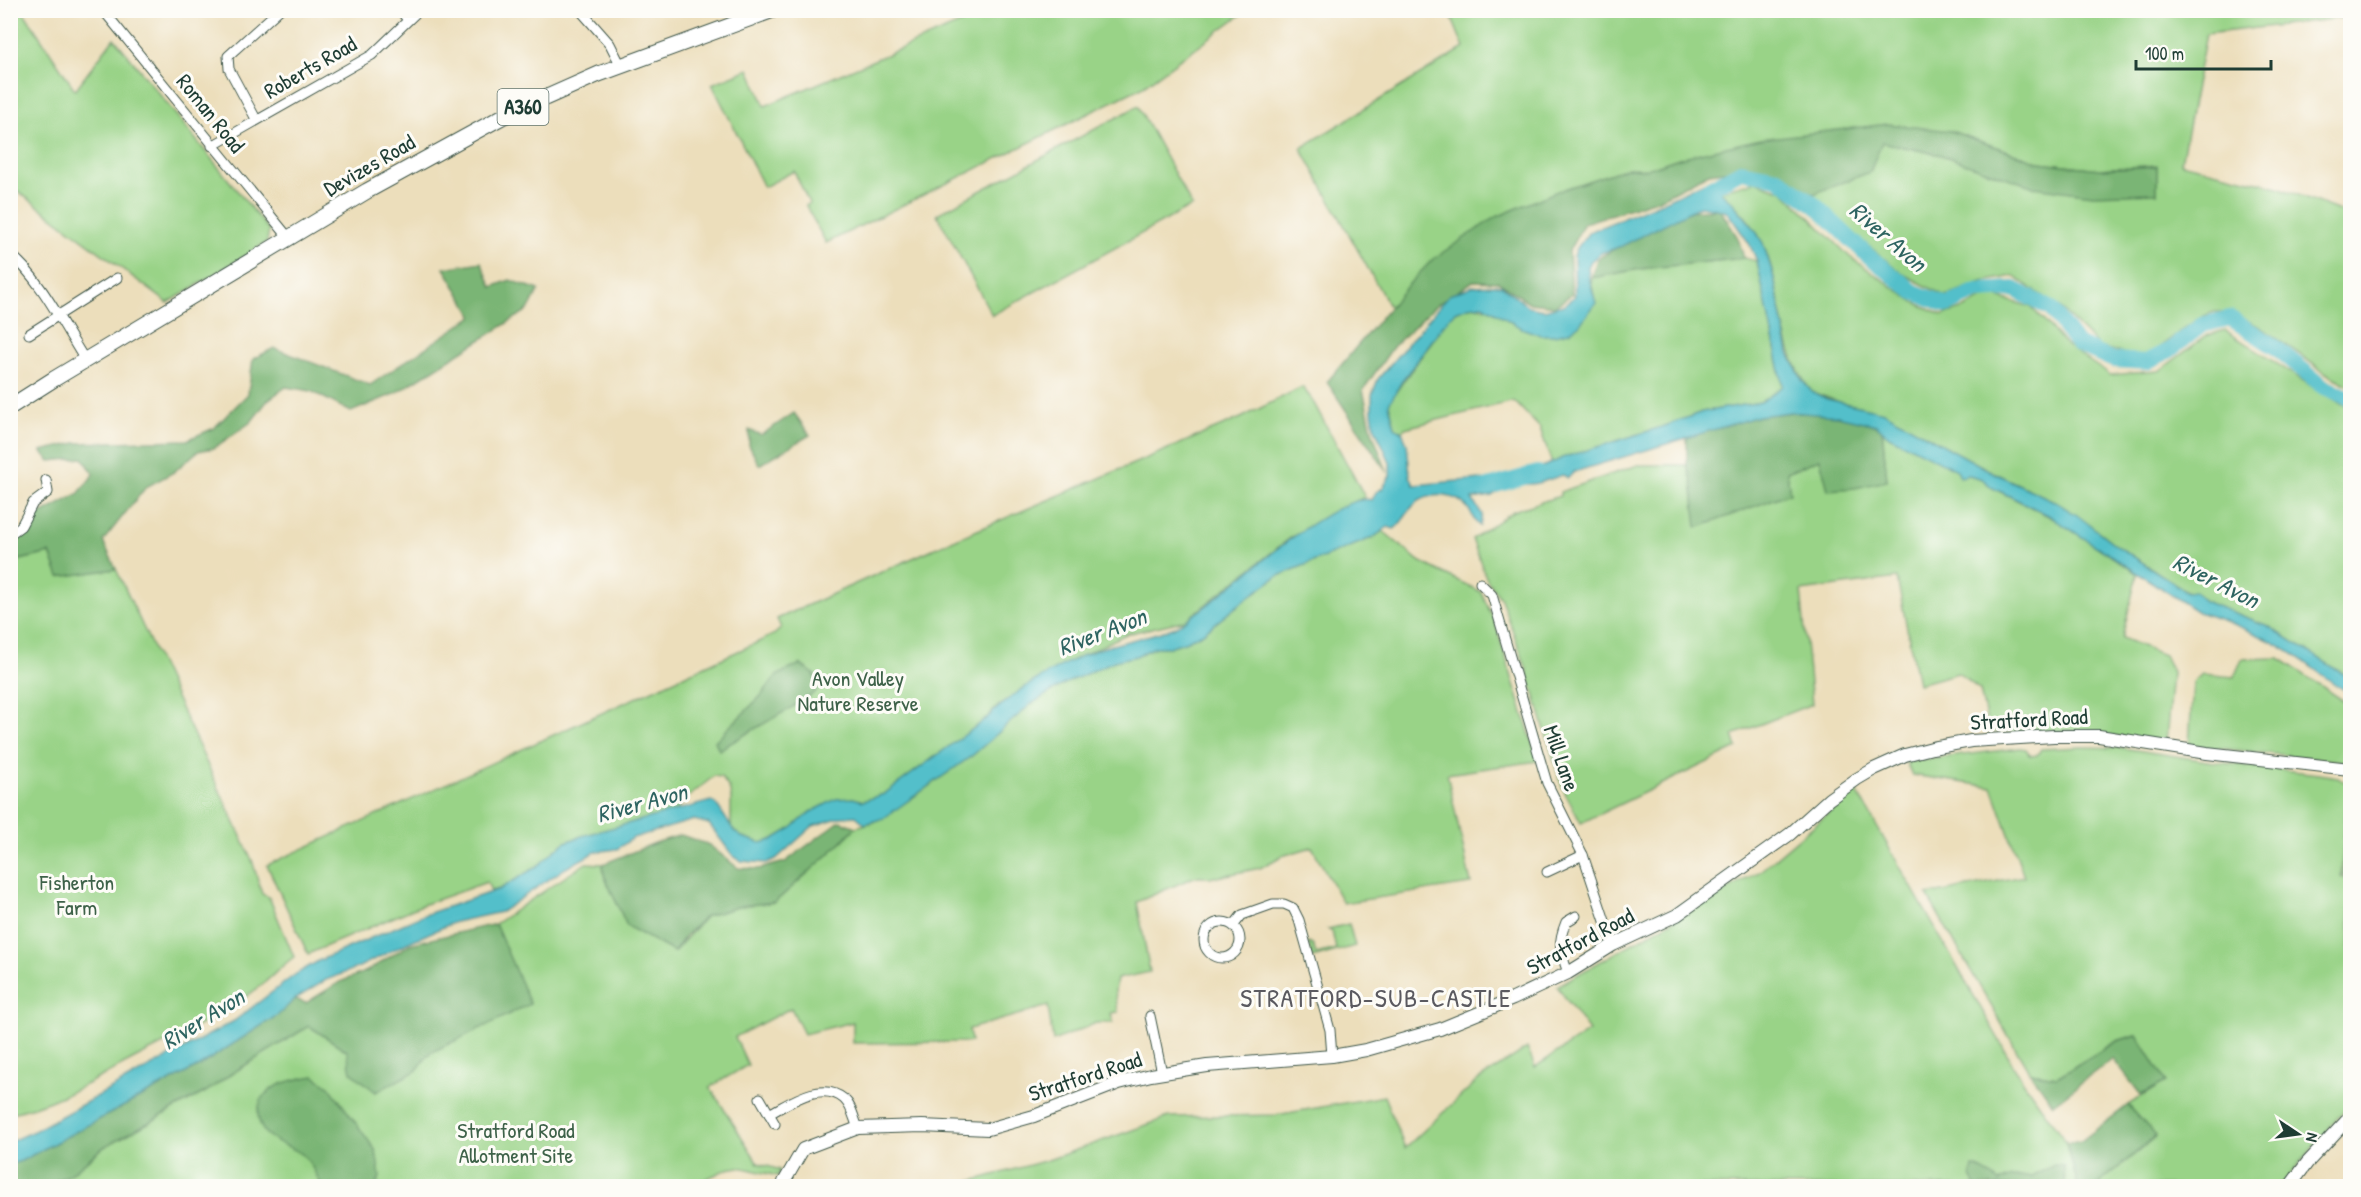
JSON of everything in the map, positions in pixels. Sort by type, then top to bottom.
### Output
[{"type":"main road","name":"Devizes Road","points":[[10,407],[367,191],[502,117],[621,66],[773,10]]},
{"type":"street","name":"Roman Road","points":[[103,10],[289,238]]},
{"type":"street","points":[[256,119],[229,69],[228,56],[279,10]]},
{"type":"street","points":[[400,10],[408,20]]},
{"type":"street","name":"Roberts Road","points":[[212,146],[372,55],[419,10]]},
{"type":"street","points":[[580,10],[610,44],[621,66]]},
{"type":"street","points":[[10,254],[26,269],[85,360]]},
{"type":"street","points":[[29,334],[117,278]]},
{"type":"street","points":[[10,534],[21,525],[33,503],[48,492],[46,480]]},
{"type":"street","name":"Mill Lane","points":[[1480,583],[1492,595],[1547,783],[1583,855],[1613,945]]},
{"type":"street","name":"Stratford Road","points":[[784,1186],[784,1182],[803,1149],[858,1128],[922,1126],[988,1129],[1034,1116],[1119,1083],[1207,1066],[1332,1056],[1366,1050],[1440,1029],[1514,999],[1568,973],[1613,945],[1677,915],[1790,834],[1829,799],[1874,769],[1905,755],[1971,741],[2042,736],[2099,736],[2207,753],[2350,769]]},
{"type":"street","points":[[1547,872],[1583,855]]},
{"type":"street","points":[[1233,925],[1242,915],[1273,904],[1284,904],[1293,908],[1299,920],[1329,1030],[1332,1056]]},
{"type":"street","points":[[1568,973],[1559,946],[1560,938],[1566,922],[1576,916]]},
{"type":"street","points":[[1222,921],[1233,925],[1240,936],[1237,951],[1225,958],[1219,958],[1209,952],[1204,940],[1210,926],[1222,921]]},
{"type":"street","points":[[1150,1016],[1162,1074]]},
{"type":"street","points":[[769,1114],[805,1095],[827,1091],[843,1098],[851,1109],[858,1128]]},
{"type":"street","points":[[760,1098],[775,1124]]},
{"type":"street","points":[[2290,1186],[2307,1163],[2350,1117]]},
{"type":"green space","points":[[10,11],[23,11],[75,90],[114,38],[269,230],[267,242],[168,303],[11,186]]},
{"type":"green space","points":[[990,11],[1246,11],[1142,87],[826,243],[806,206],[809,203],[794,171],[764,187],[712,84],[749,69],[765,106]]},
{"type":"green space","points":[[1449,11],[2350,11],[2350,17],[2206,34],[2181,163],[2278,187],[2350,215],[2350,386],[2326,373],[2254,324],[2223,312],[2211,313],[2202,317],[2142,358],[2099,347],[2059,307],[2013,276],[1982,282],[1945,296],[1905,275],[1861,240],[1813,194],[1870,172],[1881,142],[1941,155],[2157,193],[2157,165],[2099,169],[2039,162],[1951,131],[1679,158],[1647,169],[1626,168],[1433,259],[1390,308],[1301,148],[1464,48]]},
{"type":"green space","points":[[1138,106],[1192,206],[992,315],[937,214]]},
{"type":"green space","points":[[1888,124],[1951,131],[2039,162],[2099,169],[2157,166],[2157,193],[2093,195],[2034,187],[1941,155],[1882,142],[1870,172],[1813,194],[1756,167],[1709,173],[1659,199],[1584,223],[1569,251],[1572,294],[1555,306],[1530,303],[1498,282],[1473,281],[1435,306],[1393,347],[1363,390],[1372,431],[1387,472],[1327,382],[1408,285],[1433,259],[1494,218],[1555,192],[1627,168],[1647,169],[1679,158],[1760,139]]},
{"type":"green space","points":[[1755,181],[1783,191],[1850,257],[1916,303],[1943,315],[1965,308],[1990,295],[2031,307],[2067,346],[2110,375],[2159,371],[2206,336],[2225,330],[2319,391],[2350,408],[2350,678],[2268,626],[2204,601],[2199,595],[2188,592],[2117,546],[2054,501],[1992,472],[1914,429],[1812,392],[1793,358],[1770,263],[1763,245],[1750,222],[1720,191]]},
{"type":"green space","points":[[1720,209],[1738,238],[1744,258],[1640,269],[1591,278],[1597,259],[1641,233],[1687,211]]},
{"type":"green space","points":[[1744,258],[1757,261],[1783,386],[1761,402],[1702,412],[1563,458],[1552,464],[1540,428],[1514,401],[1405,428],[1402,432],[1395,427],[1389,404],[1393,396],[1450,316],[1460,310],[1478,306],[1486,308],[1524,329],[1541,335],[1595,303],[1591,278],[1640,269]]},
{"type":"green space","points":[[481,262],[492,287],[510,280],[539,290],[528,310],[396,393],[351,412],[311,391],[286,387],[268,400],[251,422],[214,448],[198,451],[174,472],[146,487],[103,541],[116,569],[59,577],[50,553],[11,562],[11,545],[35,517],[78,494],[94,474],[83,458],[50,461],[41,451],[76,443],[187,440],[214,428],[248,394],[253,359],[274,348],[370,385],[473,316],[444,268]]},
{"type":"green space","name":"Avon Valley Nature Reserve","points":[[1302,387],[1311,398],[1365,497],[1336,510],[1290,538],[1186,620],[1126,634],[1069,662],[998,706],[985,720],[884,794],[863,801],[853,798],[811,812],[789,830],[772,840],[761,843],[742,837],[731,828],[729,788],[721,777],[714,776],[675,811],[566,842],[538,866],[500,889],[491,891],[487,882],[422,905],[308,954],[267,865],[775,634],[781,628],[777,619],[935,548],[1241,418]]},
{"type":"green space","points":[[1791,412],[1826,414],[1862,420],[1882,429],[1887,481],[1855,488],[1828,490],[1820,459],[1787,472],[1790,493],[1697,528],[1692,481],[1687,465],[1687,436],[1759,416]]},
{"type":"green space","points":[[794,413],[810,435],[759,465],[749,445],[749,430],[761,435]]},
{"type":"green space","points":[[1882,429],[1889,436],[1969,475],[1982,479],[1993,488],[2064,524],[2137,574],[2122,638],[2164,655],[2172,672],[2166,742],[2070,731],[1989,732],[1980,690],[1958,673],[1918,684],[1897,578],[1801,591],[1812,704],[1733,735],[1737,748],[1581,823],[1562,787],[1526,667],[1501,599],[1487,580],[1472,539],[1513,511],[1560,496],[1560,492],[1638,465],[1687,465],[1692,481],[1698,527],[1786,472],[1820,459],[1887,481]]},
{"type":"green space","name":"Stratford Road Allotment Site","points":[[1383,531],[1419,561],[1481,592],[1494,620],[1538,761],[1447,774],[1471,884],[1343,903],[1312,847],[1282,856],[1260,868],[1217,877],[1194,877],[1137,902],[1150,972],[1117,979],[1115,991],[1118,1012],[1111,1013],[1113,1023],[1096,1023],[1053,1041],[1048,1006],[969,1029],[971,1042],[853,1043],[853,1022],[804,1034],[791,1008],[735,1037],[748,1065],[710,1087],[758,1163],[780,1170],[778,1176],[739,1167],[727,1169],[691,1186],[45,1186],[69,1175],[104,1147],[207,1091],[309,1026],[348,1051],[416,1071],[430,1053],[529,1004],[495,924],[586,863],[603,864],[604,875],[627,926],[674,952],[706,916],[741,906],[775,902],[856,827],[873,822],[909,800],[973,755],[1031,704],[1061,685],[1114,661],[1136,656],[1155,647],[1169,647],[1187,641],[1203,633],[1278,576],[1374,537]]},
{"type":"green space","name":"Fisherton Farm","points":[[50,553],[59,577],[116,569],[252,860],[262,894],[269,897],[294,957],[246,997],[202,1024],[77,1089],[28,1109],[11,1113],[11,562]]},
{"type":"green space","points":[[2279,658],[2350,705],[2350,762],[2189,745],[2193,682],[2202,674],[2234,677],[2242,659]]},
{"type":"green space","points":[[800,664],[814,674],[819,689],[719,750],[715,741],[760,697],[776,676]]},
{"type":"green space","points":[[2020,748],[2026,749],[2031,756],[2037,755],[2041,749],[2123,748],[2214,762],[2318,774],[2338,777],[2348,784],[2341,877],[2350,878],[2350,1103],[2281,1186],[2096,1186],[2156,1137],[2128,1105],[2165,1082],[2136,1035],[2117,1041],[2057,1077],[2030,1073],[1927,895],[2024,876],[1992,787],[1912,775],[1906,762]]},
{"type":"green space","points":[[1856,790],[2022,1080],[2067,1143],[2078,1186],[954,1186],[1048,1160],[1169,1117],[1276,1115],[1384,1096],[1405,1148],[1478,1080],[1527,1048],[1535,1067],[1589,1031],[1557,986],[1759,872]]},
{"type":"green space","points":[[840,821],[856,827],[775,902],[741,906],[706,916],[686,935],[674,952],[627,926],[604,875],[603,864],[681,835],[709,845],[738,868],[759,869],[785,862]]},
{"type":"green space","points":[[2345,853],[2350,853],[2350,875],[2343,875]]},
{"type":"green space","points":[[495,924],[530,1004],[430,1053],[416,1071],[376,1092],[351,1072],[347,1051],[309,1026],[207,1091],[104,1147],[69,1175],[45,1186],[11,1186],[11,1164],[21,1161],[199,1066],[278,1015],[295,999],[306,1003],[340,982],[367,971],[410,944]]},
{"type":"green space","points":[[1349,924],[1355,946],[1312,958],[1308,943],[1313,945],[1316,954],[1336,949],[1332,931],[1328,929]]},
{"type":"green space","points":[[2137,1035],[2166,1082],[2141,1095],[2113,1059],[2053,1104],[2030,1073],[2057,1077],[2117,1041]]},
{"type":"green space","points":[[314,1076],[329,1086],[376,1151],[380,1177],[375,1186],[322,1186],[303,1155],[270,1137],[263,1130],[258,1113],[264,1096],[270,1090],[286,1082]]},
{"type":"green space","points":[[2128,1105],[2156,1136],[2096,1186],[2078,1186],[2067,1143],[2081,1141]]},
{"type":"green space","points":[[2054,1165],[2064,1166],[2065,1186],[1976,1186],[1971,1176],[1973,1167],[1983,1170],[1999,1182],[2012,1177],[2031,1177]]},
{"type":"water","points":[[1704,182],[1720,191],[1733,203],[1763,243],[1773,274],[1789,353],[1802,380],[1812,392],[1827,399],[1884,412],[1992,472],[2054,501],[2187,592],[2195,591],[2204,601],[2268,626],[2350,678],[2350,693],[2278,645],[2244,629],[2198,612],[2048,515],[1993,488],[1982,479],[1969,475],[1960,477],[1957,470],[1889,436],[1876,425],[1837,416],[1791,412],[1759,416],[1574,472],[1568,478],[1563,475],[1536,483],[1519,483],[1518,478],[1562,458],[1702,412],[1761,402],[1783,386],[1757,261],[1749,243],[1728,213],[1700,206],[1622,246],[1601,253],[1591,261],[1588,267],[1589,278],[1596,303],[1580,324],[1569,332],[1541,335],[1521,328],[1483,305],[1468,307],[1455,312],[1445,323],[1402,381],[1389,404],[1395,427],[1402,432],[1407,443],[1410,476],[1414,485],[1480,479],[1493,485],[1504,481],[1506,489],[1492,496],[1472,499],[1482,514],[1480,526],[1475,522],[1467,507],[1457,499],[1444,496],[1425,498],[1415,504],[1394,529],[1388,527],[1374,537],[1278,576],[1203,633],[1169,647],[1155,647],[1136,656],[1114,661],[1062,685],[1031,704],[973,755],[884,818],[865,824],[856,816],[841,817],[813,826],[776,859],[766,863],[741,861],[733,856],[709,824],[694,820],[633,838],[617,849],[595,852],[564,869],[501,912],[455,922],[326,980],[295,999],[278,1015],[199,1066],[21,1161],[11,1164],[11,1141],[36,1130],[234,1021],[296,974],[320,960],[424,915],[500,889],[538,866],[566,842],[711,801],[717,805],[734,831],[742,837],[761,843],[772,840],[811,812],[836,799],[853,798],[863,801],[884,794],[985,720],[1008,699],[1067,663],[1096,650],[1156,634],[1179,625],[1312,524],[1336,509],[1357,501],[1372,500],[1376,492],[1383,488],[1390,476],[1390,462],[1374,426],[1372,395],[1378,379],[1449,295],[1473,286],[1494,285],[1502,286],[1529,307],[1544,310],[1563,305],[1575,296],[1574,256],[1589,232]]},
{"type":"waterway","name":"River Avon","points":[[1693,197],[1741,171],[1778,178],[1816,206],[1866,254],[1914,292],[1947,305],[1977,291],[2014,289],[2051,309],[2077,344],[2113,360],[2146,362],[2170,350],[2202,325],[2230,318],[2275,347],[2324,387],[2350,398]]},
{"type":"waterway","name":"River Avon","points":[[1485,488],[1538,473]]},
{"type":"district","name":"STRATFORD-SUB-CASTLE","points":[[1376,998]]}]
